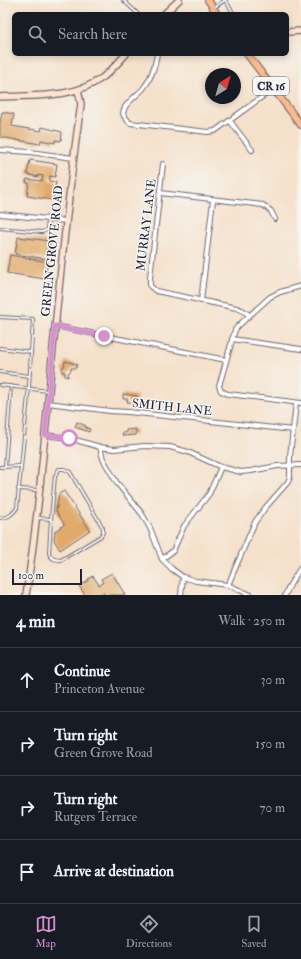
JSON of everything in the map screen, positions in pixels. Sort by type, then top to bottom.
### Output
[{"type":"main road","points":[[207,0],[216,12]]},
{"type":"main road","name":"CR 16","points":[[251,56],[301,125]]},
{"type":"street","points":[[166,12],[179,0]]},
{"type":"street","points":[[289,32],[301,31]]},
{"type":"street","points":[[0,97],[55,94],[78,90],[102,77],[124,56]]},
{"type":"street","points":[[157,56],[148,81],[143,89],[125,107],[123,113],[127,121],[132,123],[211,132],[218,130],[273,88]]},
{"type":"street","name":"GREEN GROVE ROAD","points":[[26,595],[37,518],[66,221],[81,104],[78,90]]},
{"type":"street","points":[[230,121],[252,150]]},
{"type":"street","points":[[0,150],[30,152],[73,158]]},
{"type":"street","name":"MURRAY LANE","points":[[163,164],[150,286],[156,291],[201,301]]},
{"type":"street","points":[[160,193],[263,205],[271,211],[275,219]]},
{"type":"street","points":[[213,200],[201,301],[236,308],[242,310],[249,316]]},
{"type":"street","points":[[0,214],[66,221]]},
{"type":"street","points":[[228,585],[256,522],[263,511],[288,482],[290,477],[289,466],[293,430],[299,403],[228,394],[221,391],[220,384],[235,330],[262,303],[275,294],[301,286]]},
{"type":"street","points":[[55,326],[226,360]]},
{"type":"street","points":[[232,339],[301,349]]},
{"type":"street","name":"SMITH LANE","points":[[48,403],[293,430]]},
{"type":"street","points":[[45,435],[69,438],[100,447],[114,449],[144,446],[170,447],[188,452],[221,467],[246,472],[276,466],[301,465]]},
{"type":"street","points":[[100,447],[103,459],[117,483],[146,521],[162,559],[172,570],[183,577],[196,581],[228,585],[250,595]]},
{"type":"street","points":[[162,559],[173,551],[184,526],[209,494],[221,467]]},
{"type":"street","points":[[285,595],[301,567]]},
{"type":"street","points":[[181,595],[183,577]]},
{"type":"lane","points":[[123,0],[136,12]]},
{"type":"lane","points":[[213,8],[225,0],[233,12]]},
{"type":"lane","points":[[0,228],[42,232],[46,230],[48,219]]},
{"type":"lane","points":[[0,317],[33,319],[17,508],[6,518],[0,518]]},
{"type":"lane","points":[[0,348],[31,352]]},
{"type":"lane","points":[[0,372],[29,376]]},
{"type":"lane","points":[[0,385],[49,391]]},
{"type":"lane","points":[[5,467],[11,386]]},
{"type":"lane","points":[[0,467],[21,466]]},
{"type":"lane","points":[[58,469],[64,469],[70,472],[103,532],[101,536],[61,560],[55,560],[49,553],[51,519],[55,476],[58,469]]},
{"type":"lane","points":[[18,489],[40,490]]},
{"type":"lane","points":[[37,518],[51,519]]},
{"type":"building","points":[[2,112],[14,114],[12,126],[41,131],[42,127],[62,132],[61,141],[55,140],[55,143],[41,140],[40,144],[0,137]]},
{"type":"building","points":[[30,160],[57,164],[55,177],[50,176],[49,181],[56,182],[53,200],[27,196],[29,183],[26,183],[27,179],[42,181],[43,176],[38,175],[38,177],[27,174]]},
{"type":"building","points":[[18,237],[50,241],[47,259],[15,254]]},
{"type":"building","points":[[10,255],[48,262],[45,279],[7,273]]},
{"type":"building","points":[[65,361],[77,364],[76,368],[71,368],[71,371],[68,373],[68,377],[65,376],[65,372],[62,372],[62,367],[64,367]]},
{"type":"building","points":[[123,394],[137,396],[136,403],[127,402],[128,399],[123,399]]},
{"type":"building","points":[[77,422],[90,429],[89,432],[75,427]]},
{"type":"building","points":[[136,429],[136,435],[123,436],[122,433],[126,433],[126,430]]},
{"type":"building","points":[[64,491],[90,530],[60,550],[54,540],[55,531],[64,525],[56,511],[59,494]]},
{"type":"building","points":[[112,573],[125,595],[104,595],[103,592],[97,595],[85,595],[79,586],[93,576],[99,585],[103,583],[101,579]]},
{"type":"route","points":[[69,438],[45,435],[55,326],[104,336]]}]
